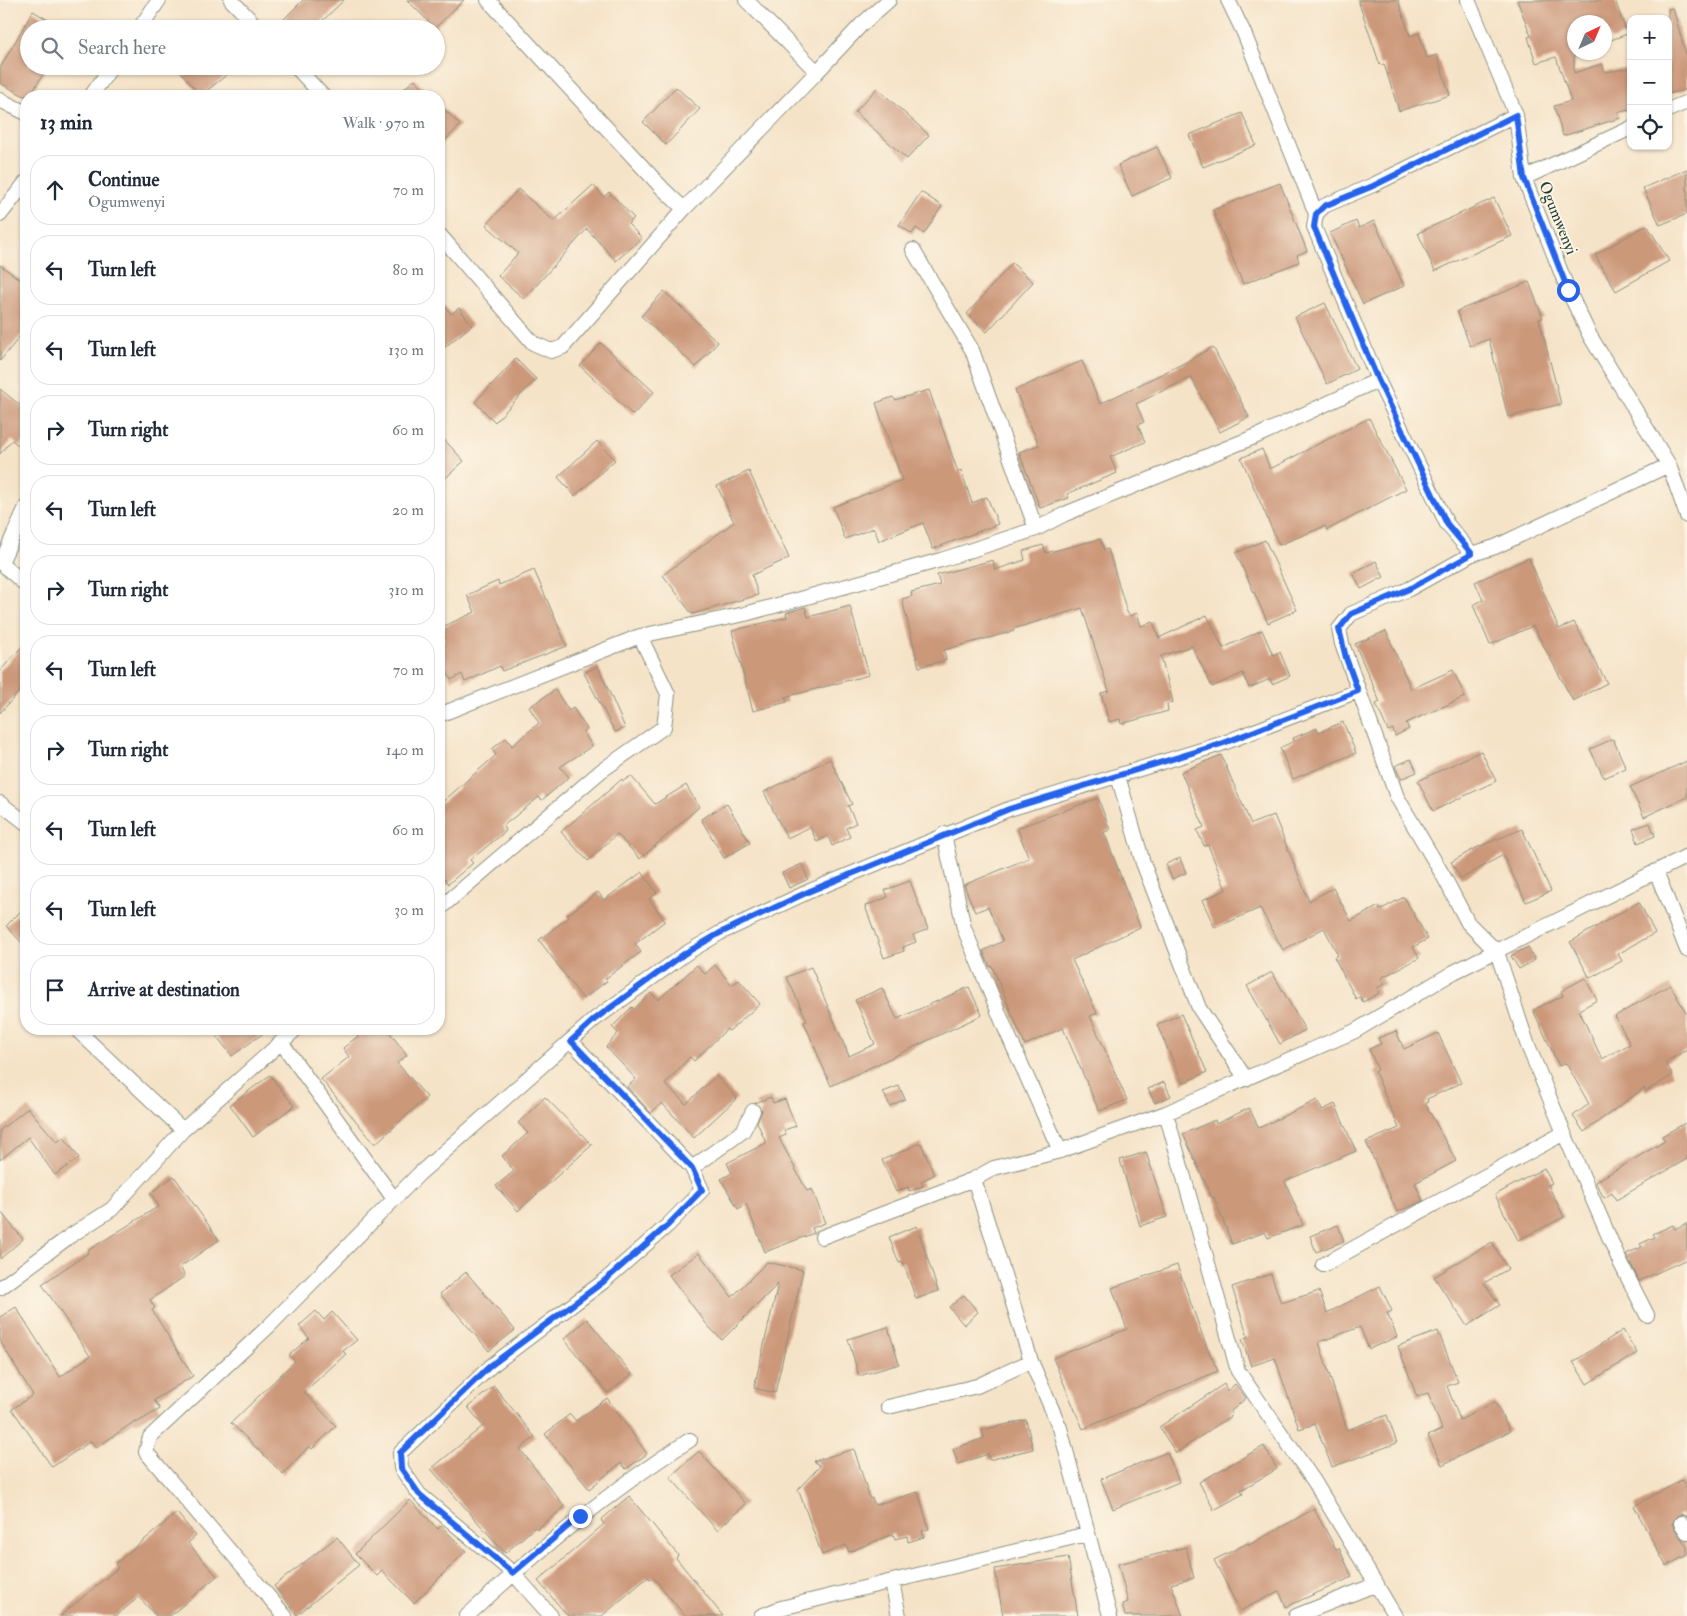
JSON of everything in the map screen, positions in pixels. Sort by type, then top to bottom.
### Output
[{"type":"street","points":[[145,20],[159,0]]},
{"type":"street","points":[[231,0],[250,20]]},
{"type":"street","points":[[488,0],[663,189],[684,209]]},
{"type":"street","points":[[746,0],[817,72]]},
{"type":"street","points":[[445,241],[533,343],[551,351],[563,348],[684,209],[861,25],[889,0]]},
{"type":"street","points":[[1228,0],[1244,33],[1316,214],[1314,227],[1378,380],[1447,524],[1472,554]]},
{"type":"street","name":"Ogumwenyi","points":[[1468,0],[1516,115],[1524,178],[1568,290],[1590,336],[1669,465],[1687,516]]},
{"type":"street","points":[[95,90],[106,75]]},
{"type":"street","points":[[303,75],[317,90]]},
{"type":"street","points":[[0,100],[20,110]]},
{"type":"street","points":[[1672,108],[1687,102]]},
{"type":"street","points":[[1316,214],[1324,206],[1373,186],[1516,115]]},
{"type":"street","points":[[1524,178],[1627,130]]},
{"type":"street","points":[[0,215],[20,190]]},
{"type":"street","points":[[913,250],[972,350],[1036,528]]},
{"type":"street","points":[[445,712],[640,636],[745,614],[941,560],[1036,528],[1065,514],[1259,436],[1378,380]]},
{"type":"street","points":[[1647,1316],[1620,1262],[1564,1133],[1527,1043],[1497,952],[1468,923],[1444,877],[1397,797],[1346,658],[1339,629],[1351,614],[1409,589],[1472,554],[1495,547],[1669,465]]},
{"type":"street","points":[[20,520],[1,562],[20,579]]},
{"type":"street","points":[[445,904],[601,771],[664,727],[668,694],[640,636]]},
{"type":"street","points":[[286,1616],[146,1452],[150,1437],[269,1326],[394,1199],[595,1019],[684,954],[720,933],[810,891],[944,834],[1009,809],[1221,744],[1358,691]]},
{"type":"street","points":[[1118,776],[1143,863],[1168,922],[1199,1008],[1246,1079]]},
{"type":"street","points":[[0,803],[20,818]]},
{"type":"street","points":[[944,834],[964,928],[1005,1028],[1060,1151]]},
{"type":"street","points":[[822,1237],[974,1180],[994,1168],[1060,1151],[1166,1113],[1355,1031],[1454,972],[1687,856]]},
{"type":"street","points":[[1656,871],[1687,950]]},
{"type":"street","points":[[82,1035],[183,1130]]},
{"type":"street","points":[[0,1288],[70,1236],[112,1209],[183,1130],[289,1035]]},
{"type":"street","points":[[551,1616],[513,1573],[419,1494],[401,1468],[400,1453],[490,1366],[603,1282],[680,1214],[702,1190],[692,1168],[571,1041]]},
{"type":"street","points":[[280,1042],[394,1199]]},
{"type":"street","points":[[692,1168],[743,1131],[753,1111]]},
{"type":"street","points":[[1166,1113],[1238,1371],[1314,1481],[1395,1616]]},
{"type":"street","points":[[1323,1265],[1564,1133]]},
{"type":"street","points":[[974,1180],[1031,1361],[1060,1428],[1110,1616]]},
{"type":"street","points":[[888,1406],[977,1386],[1031,1361]]},
{"type":"street","points":[[466,1616],[580,1516],[652,1464],[690,1440]]},
{"type":"street","points":[[761,1616],[781,1608],[1087,1534]]},
{"type":"street","points":[[892,1582],[899,1616]]},
{"type":"street","points":[[1296,1616],[1377,1584]]},
{"type":"building","points":[[303,0],[344,0],[323,20],[283,20]]},
{"type":"building","points":[[407,0],[464,0],[443,20],[427,20]]},
{"type":"building","points":[[1358,0],[1398,0],[1410,36],[1419,33],[1427,58],[1437,55],[1450,95],[1399,111],[1384,64],[1380,65]]},
{"type":"building","points":[[1517,0],[1615,0],[1627,34],[1612,40],[1612,15],[1567,15],[1567,60],[1574,60],[1574,73],[1602,64],[1605,72],[1627,69],[1627,111],[1618,112],[1620,118],[1563,136],[1554,106],[1571,101],[1556,57],[1536,63],[1528,37],[1531,36]]},
{"type":"building","points":[[1673,8],[1687,59],[1687,89],[1672,93],[1672,15],[1668,15],[1668,9]]},
{"type":"building","points":[[33,11],[48,20],[28,20]]},
{"type":"building","points":[[20,33],[20,75],[43,75],[34,90],[20,90],[20,94],[0,83],[0,68]]},
{"type":"building","points":[[183,75],[227,75],[208,90],[195,90]]},
{"type":"building","points":[[415,79],[425,90],[403,90]]},
{"type":"building","points":[[676,87],[700,109],[666,145],[643,122]]},
{"type":"building","points":[[877,88],[929,135],[907,159],[855,112]]},
{"type":"building","points":[[445,110],[460,125],[445,141]]},
{"type":"building","points":[[1242,113],[1256,145],[1203,167],[1189,135]]},
{"type":"building","points":[[1157,147],[1172,178],[1132,196],[1118,165]]},
{"type":"building","points":[[1687,169],[1687,214],[1660,225],[1643,188]]},
{"type":"building","points":[[1280,183],[1307,251],[1297,255],[1299,262],[1243,284],[1213,210]]},
{"type":"building","points":[[593,185],[604,197],[609,192],[634,218],[628,224],[642,238],[616,261],[587,229],[524,299],[498,276],[518,253],[486,225],[518,189],[554,221]]},
{"type":"building","points":[[921,192],[942,206],[924,234],[916,228],[912,234],[899,225]]},
{"type":"building","points":[[1494,198],[1512,236],[1435,271],[1418,233]]},
{"type":"building","points":[[1356,221],[1359,228],[1374,221],[1404,286],[1363,304],[1330,233]]},
{"type":"building","points":[[1647,225],[1669,261],[1616,291],[1595,255]]},
{"type":"building","points":[[1012,263],[1033,282],[987,332],[967,314]]},
{"type":"building","points":[[0,265],[20,280],[20,336],[0,361]]},
{"type":"building","points":[[1529,282],[1543,318],[1539,319],[1561,404],[1508,417],[1489,339],[1470,346],[1457,311]]},
{"type":"building","points":[[664,291],[718,342],[696,367],[641,316]]},
{"type":"building","points":[[1325,303],[1357,369],[1327,384],[1295,317]]},
{"type":"building","points":[[445,306],[451,314],[459,308],[472,325],[445,347]]},
{"type":"building","points":[[601,343],[654,392],[633,415],[580,366]]},
{"type":"building","points":[[1213,347],[1249,417],[1220,432],[1191,377],[1136,404],[1144,422],[1138,425],[1145,442],[1110,457],[1117,473],[1067,494],[1069,498],[1040,508],[1019,452],[1039,445],[1015,390],[1082,361],[1100,404]]},
{"type":"building","points":[[516,359],[536,379],[495,422],[475,402]]},
{"type":"building","points":[[0,389],[20,405],[20,445],[12,440],[0,454]]},
{"type":"building","points":[[929,390],[958,472],[961,470],[972,503],[987,497],[998,524],[933,549],[923,523],[879,541],[874,528],[845,539],[833,507],[902,480],[876,403],[893,397],[895,400]]},
{"type":"building","points":[[1369,418],[1406,489],[1327,530],[1325,526],[1279,545],[1241,458],[1262,449],[1270,469]]},
{"type":"building","points":[[445,440],[464,461],[445,478]]},
{"type":"building","points":[[597,441],[615,460],[575,496],[558,477]]},
{"type":"building","points":[[749,471],[789,558],[752,575],[758,595],[692,614],[663,575],[734,522],[717,486]]},
{"type":"building","points":[[1100,539],[1104,550],[1108,549],[1127,612],[1130,616],[1137,613],[1141,626],[1153,622],[1159,638],[1207,615],[1223,648],[1262,630],[1273,655],[1280,652],[1290,676],[1272,684],[1270,679],[1249,688],[1243,673],[1212,687],[1192,646],[1161,656],[1173,702],[1167,704],[1168,711],[1121,724],[1120,719],[1109,722],[1101,693],[1109,691],[1082,608],[1013,629],[1014,631],[944,650],[946,660],[919,667],[902,599],[912,596],[911,592],[940,585],[937,575],[993,560],[995,570],[1025,560],[1023,551],[1043,545],[1046,553]]},
{"type":"building","points":[[1265,540],[1297,610],[1268,623],[1236,553]]},
{"type":"building","points":[[1529,558],[1559,629],[1574,622],[1607,683],[1573,701],[1533,626],[1490,645],[1473,605],[1483,600],[1475,582]]},
{"type":"building","points":[[1376,561],[1384,577],[1361,589],[1353,573]]},
{"type":"building","points":[[534,570],[567,646],[502,671],[500,666],[465,682],[462,674],[451,680],[445,668],[445,626],[475,612],[467,595],[498,581],[499,585]]},
{"type":"building","points":[[850,606],[869,675],[785,697],[787,702],[753,711],[732,631],[787,617],[786,613],[805,607],[808,617]]},
{"type":"building","points":[[1386,631],[1411,689],[1453,670],[1465,697],[1406,723],[1409,729],[1395,736],[1393,729],[1388,731],[1376,704],[1380,702],[1355,644]]},
{"type":"building","points":[[20,649],[20,691],[0,713],[0,671]]},
{"type":"building","points":[[598,666],[625,728],[615,732],[584,673]]},
{"type":"building","points":[[555,690],[569,711],[573,708],[587,729],[583,731],[592,746],[560,767],[569,777],[542,800],[539,797],[503,826],[506,831],[470,860],[473,863],[448,884],[445,880],[445,800],[496,755],[492,749],[506,738],[512,746],[539,723],[529,707]]},
{"type":"building","points":[[1343,722],[1356,753],[1293,779],[1280,748],[1294,741],[1293,738],[1317,728],[1319,732]]},
{"type":"building","points":[[1613,739],[1626,768],[1604,778],[1590,749]]},
{"type":"building","points":[[1481,751],[1496,781],[1433,811],[1418,781]]},
{"type":"building","points":[[1221,755],[1251,824],[1274,815],[1309,901],[1333,888],[1351,921],[1379,906],[1380,910],[1404,897],[1428,939],[1413,947],[1419,958],[1381,978],[1385,984],[1377,988],[1379,993],[1363,1002],[1360,997],[1356,999],[1334,957],[1338,955],[1324,928],[1283,950],[1260,908],[1215,928],[1202,900],[1226,890],[1208,845],[1204,846],[1197,830],[1204,827],[1181,772]]},
{"type":"building","points":[[830,759],[852,804],[848,806],[856,823],[846,828],[850,837],[832,846],[828,836],[817,842],[810,827],[787,838],[764,792]]},
{"type":"building","points":[[1411,759],[1417,772],[1401,779],[1395,766]]},
{"type":"building","points":[[1687,761],[1687,797],[1644,817],[1630,787]]},
{"type":"building","points":[[631,776],[655,804],[686,785],[699,807],[640,859],[617,834],[588,861],[561,832],[622,779],[623,781]]},
{"type":"building","points":[[1098,798],[1110,830],[1104,832],[1140,927],[1072,960],[1097,1013],[1090,1016],[1127,1100],[1099,1111],[1063,1028],[1025,1045],[992,966],[990,967],[983,951],[1003,941],[988,907],[975,912],[964,885],[1029,858],[1017,828]]},
{"type":"building","points":[[727,804],[750,843],[724,858],[701,819]]},
{"type":"building","points":[[1650,823],[1655,836],[1638,843],[1633,829]]},
{"type":"building","points":[[1522,829],[1551,891],[1526,902],[1503,855],[1461,879],[1451,862],[1476,848]]},
{"type":"building","points":[[1180,858],[1186,873],[1172,879],[1166,864]]},
{"type":"building","points":[[802,864],[808,879],[789,888],[782,873]]},
{"type":"building","points":[[642,872],[657,893],[649,899],[665,921],[635,944],[641,952],[605,979],[607,981],[583,999],[539,940],[569,917],[567,915],[598,892],[604,900]]},
{"type":"building","points":[[910,881],[928,929],[913,935],[916,942],[903,947],[904,951],[884,958],[865,906],[888,897],[885,890]]},
{"type":"building","points":[[1639,902],[1655,933],[1618,954],[1622,961],[1590,978],[1570,942]]},
{"type":"building","points":[[20,912],[20,941],[6,926]]},
{"type":"building","points":[[1528,947],[1535,960],[1519,969],[1511,956]]},
{"type":"building","points":[[697,965],[705,974],[715,965],[732,985],[739,980],[760,1004],[729,1031],[727,1029],[694,1061],[690,1057],[665,1084],[686,1104],[716,1076],[737,1098],[694,1138],[662,1103],[651,1113],[627,1087],[636,1079],[606,1047],[618,1033],[612,1027],[632,1007],[634,1009],[651,993],[658,1000]]},
{"type":"building","points":[[811,967],[849,1056],[875,1044],[855,1000],[882,988],[897,1019],[969,987],[982,1015],[831,1086],[804,1022],[807,1021],[787,977]]},
{"type":"building","points":[[1272,972],[1305,1030],[1280,1044],[1247,986]]},
{"type":"building","points":[[1585,978],[1597,1000],[1579,1010],[1602,1059],[1630,1044],[1615,1016],[1670,985],[1687,1014],[1687,1050],[1665,1062],[1673,1075],[1646,1091],[1644,1088],[1584,1132],[1573,1116],[1589,1104],[1566,1063],[1559,1066],[1533,1010],[1563,996],[1561,991]]},
{"type":"building","points":[[1181,1014],[1207,1072],[1183,1083],[1157,1025]]},
{"type":"building","points":[[1396,1031],[1404,1049],[1438,1033],[1461,1083],[1427,1099],[1428,1102],[1425,1103],[1456,1161],[1415,1183],[1423,1201],[1397,1212],[1366,1142],[1399,1128],[1375,1072],[1378,1070],[1369,1049],[1381,1044],[1378,1038]]},
{"type":"building","points":[[216,1035],[261,1035],[232,1056]]},
{"type":"building","points":[[359,1035],[392,1035],[407,1055],[397,1063],[427,1097],[375,1144],[321,1079],[349,1057],[343,1048]]},
{"type":"building","points":[[270,1075],[294,1106],[253,1137],[230,1105]]},
{"type":"building","points":[[1164,1082],[1171,1096],[1155,1103],[1148,1089]]},
{"type":"building","points":[[899,1086],[905,1099],[890,1106],[883,1092]]},
{"type":"building","points":[[545,1097],[592,1145],[518,1211],[496,1186],[514,1171],[502,1156],[528,1133],[518,1123]]},
{"type":"building","points":[[771,1097],[773,1103],[785,1099],[796,1126],[784,1130],[786,1135],[779,1138],[807,1191],[812,1189],[825,1223],[812,1228],[814,1233],[765,1252],[746,1204],[738,1209],[721,1179],[732,1173],[727,1163],[766,1143],[757,1122],[762,1110],[755,1103]]},
{"type":"building","points":[[1317,1100],[1322,1110],[1335,1104],[1356,1151],[1285,1181],[1303,1225],[1268,1238],[1265,1232],[1232,1244],[1214,1197],[1212,1198],[1183,1134],[1215,1120],[1216,1124],[1249,1108],[1259,1128]]},
{"type":"building","points":[[28,1108],[57,1142],[64,1137],[79,1158],[55,1175],[28,1137],[0,1160],[0,1130]]},
{"type":"building","points":[[1687,1122],[1687,1159],[1616,1200],[1612,1193],[1604,1198],[1595,1182],[1665,1141],[1662,1136]]},
{"type":"building","points":[[921,1143],[934,1175],[921,1181],[923,1186],[909,1191],[908,1187],[896,1192],[882,1160]]},
{"type":"building","points":[[1146,1152],[1167,1217],[1140,1226],[1120,1160]]},
{"type":"building","points":[[1544,1168],[1552,1183],[1548,1185],[1564,1217],[1518,1240],[1495,1195]]},
{"type":"building","points":[[174,1176],[219,1240],[180,1267],[185,1276],[150,1300],[155,1308],[152,1310],[193,1376],[154,1400],[160,1409],[136,1423],[135,1421],[96,1448],[91,1441],[52,1467],[12,1409],[33,1395],[0,1341],[0,1317],[16,1307],[60,1377],[90,1356],[42,1284],[88,1253],[87,1251],[159,1206],[150,1193]]},
{"type":"building","points":[[0,1211],[23,1239],[0,1259]]},
{"type":"building","points":[[1687,1223],[1687,1259],[1639,1281],[1626,1254],[1642,1247],[1640,1244],[1655,1237],[1653,1234],[1673,1225],[1675,1229]]},
{"type":"building","points":[[1338,1225],[1344,1241],[1316,1252],[1310,1236]]},
{"type":"building","points":[[917,1226],[938,1291],[916,1299],[903,1262],[899,1263],[889,1237]]},
{"type":"building","points":[[1492,1242],[1508,1269],[1484,1283],[1500,1305],[1467,1326],[1434,1277]]},
{"type":"building","points":[[699,1253],[732,1297],[767,1262],[803,1270],[775,1393],[754,1388],[778,1284],[722,1340],[708,1326],[669,1275]]},
{"type":"building","points":[[1177,1265],[1206,1345],[1218,1371],[1083,1429],[1053,1358],[1127,1329],[1112,1288]]},
{"type":"building","points":[[466,1272],[515,1330],[489,1351],[440,1294]]},
{"type":"building","points":[[1271,1274],[1281,1303],[1319,1291],[1327,1313],[1380,1286],[1392,1311],[1387,1313],[1397,1337],[1369,1349],[1360,1327],[1319,1342],[1347,1430],[1387,1415],[1397,1443],[1332,1467],[1315,1424],[1299,1429],[1275,1358],[1251,1366],[1242,1339],[1248,1337],[1232,1287]]},
{"type":"building","points":[[964,1295],[978,1312],[964,1325],[949,1307]]},
{"type":"building","points":[[316,1311],[324,1320],[332,1312],[357,1340],[343,1351],[346,1354],[304,1392],[336,1426],[312,1449],[309,1446],[283,1474],[231,1423],[295,1361],[289,1355],[309,1338],[299,1326]]},
{"type":"building","points":[[587,1319],[632,1374],[608,1393],[564,1339]]},
{"type":"building","points":[[888,1327],[899,1364],[859,1376],[848,1339]]},
{"type":"building","points":[[1623,1330],[1637,1353],[1587,1384],[1573,1362]]},
{"type":"building","points":[[1438,1331],[1458,1382],[1447,1386],[1460,1420],[1495,1402],[1510,1431],[1442,1465],[1428,1436],[1442,1429],[1428,1393],[1417,1397],[1398,1346]]},
{"type":"building","points":[[1224,1384],[1227,1391],[1235,1384],[1246,1398],[1230,1412],[1232,1415],[1176,1453],[1159,1427]]},
{"type":"building","points":[[494,1386],[535,1437],[520,1449],[565,1507],[537,1529],[535,1527],[505,1553],[431,1469],[483,1426],[468,1407]]},
{"type":"building","points":[[607,1398],[647,1454],[626,1469],[621,1463],[589,1489],[545,1434],[570,1414],[576,1421]]},
{"type":"building","points":[[1026,1420],[1033,1449],[989,1460],[988,1454],[958,1464],[953,1449],[984,1438],[982,1430]]},
{"type":"building","points":[[1264,1446],[1277,1469],[1241,1490],[1243,1494],[1214,1510],[1199,1482]]},
{"type":"building","points":[[854,1449],[870,1499],[872,1498],[875,1505],[918,1492],[929,1529],[922,1531],[924,1537],[908,1542],[907,1536],[895,1539],[893,1534],[849,1552],[846,1545],[822,1555],[798,1489],[820,1466],[814,1461]]},
{"type":"building","points":[[699,1451],[746,1504],[717,1530],[670,1477]]},
{"type":"building","points":[[1167,1452],[1179,1482],[1113,1509],[1101,1479]]},
{"type":"building","points":[[1682,1480],[1687,1489],[1687,1517],[1681,1514],[1677,1516],[1672,1524],[1687,1547],[1687,1555],[1666,1566],[1634,1506]]},
{"type":"building","points":[[629,1496],[678,1555],[676,1558],[723,1616],[685,1616],[653,1577],[650,1579],[648,1577],[602,1616],[568,1616],[538,1581],[604,1524],[601,1520]]},
{"type":"building","points":[[410,1500],[438,1529],[441,1526],[466,1551],[414,1603],[382,1571],[377,1576],[355,1554]]},
{"type":"building","points":[[1314,1509],[1336,1549],[1339,1548],[1352,1577],[1286,1607],[1279,1591],[1240,1611],[1214,1560],[1248,1543],[1249,1545]]},
{"type":"building","points":[[177,1513],[196,1536],[188,1543],[217,1576],[170,1616],[156,1616],[139,1597],[116,1616],[60,1616],[118,1568],[115,1564]]},
{"type":"building","points":[[337,1537],[359,1565],[297,1615],[274,1586]]},
{"type":"building","points":[[1186,1547],[1194,1578],[1171,1584],[1183,1616],[1125,1616],[1122,1604],[1128,1602],[1118,1564]]},
{"type":"building","points":[[1068,1557],[1078,1616],[1003,1616],[995,1569]]},
{"type":"route","points":[[580,1516],[513,1573],[419,1494],[401,1468],[400,1453],[490,1366],[603,1282],[686,1209],[702,1190],[692,1168],[637,1113],[571,1041],[595,1019],[684,954],[720,933],[810,891],[944,834],[1009,809],[1221,744],[1358,691],[1346,658],[1339,629],[1351,614],[1409,589],[1472,554],[1456,538],[1447,524],[1378,380],[1314,227],[1316,214],[1324,206],[1373,186],[1516,115],[1524,178],[1568,290]]}]
